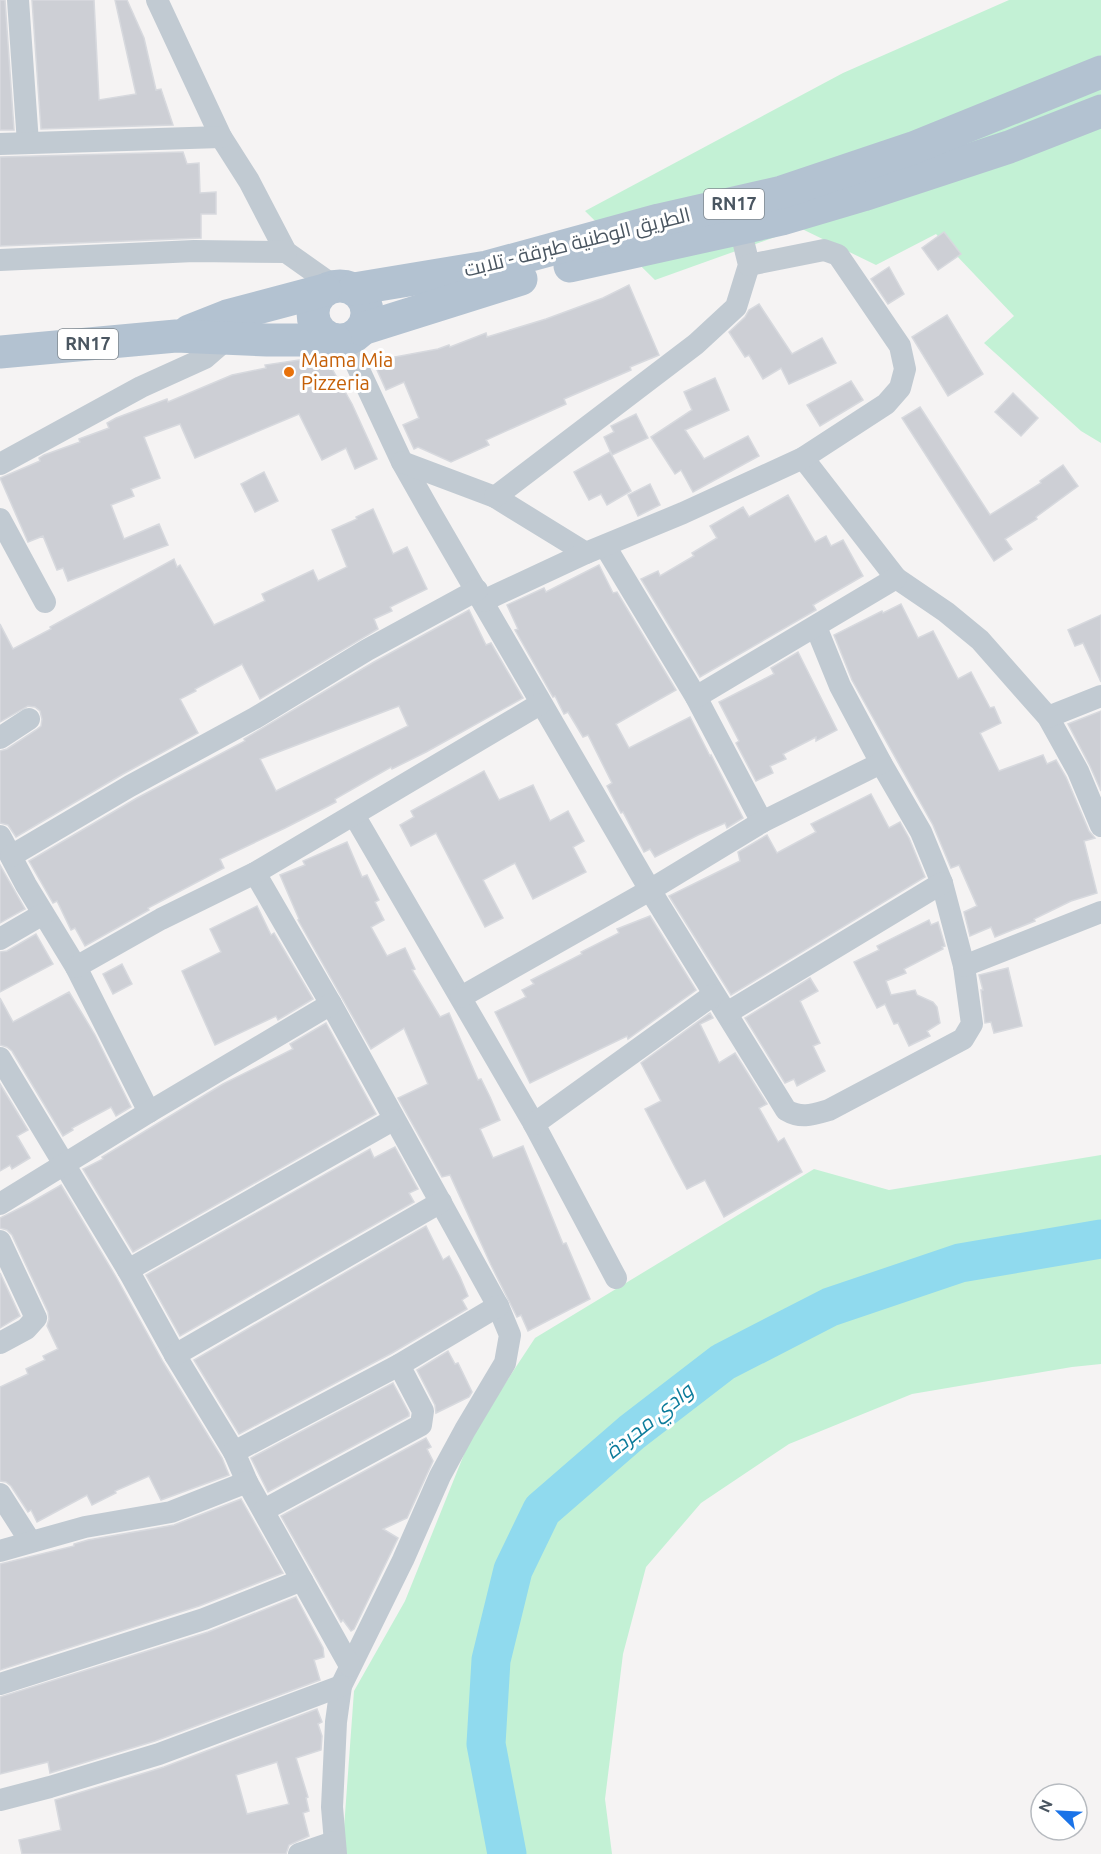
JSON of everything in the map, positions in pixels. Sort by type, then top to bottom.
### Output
[{"type":"main road","name":"الطريق الوطنية طبرقة - تلابت","points":[[0,352],[176,336],[227,327],[338,288],[487,267],[659,220],[782,192],[913,148],[1101,72]]},
{"type":"main road","name":"الطريق الوطنية طبرقة - تلابت","points":[[227,327],[347,336],[498,285],[601,258],[782,219],[863,195],[1009,147],[1101,111]]},
{"type":"main road","points":[[338,288],[361,295],[366,303],[366,321],[347,336],[326,337],[319,331],[312,314],[314,304],[338,288]]},
{"type":"street","points":[[18,0],[28,143]]},
{"type":"street","points":[[157,0],[221,137],[249,181],[286,252],[338,288]]},
{"type":"street","points":[[0,144],[221,137]]},
{"type":"street","points":[[495,497],[696,344],[736,307],[749,265],[740,228]]},
{"type":"street","points":[[11,856],[130,786],[255,718],[368,650],[480,596],[684,513],[803,458],[886,404],[900,388],[905,369],[900,346],[838,255],[824,250],[749,265]]},
{"type":"street","points":[[0,260],[194,251],[286,252]]},
{"type":"street","points":[[0,464],[141,387],[205,358],[227,327]]},
{"type":"street","points":[[347,336],[402,462],[540,704],[650,891],[786,1110],[794,1115],[805,1117],[829,1110],[963,1039],[972,1024],[964,966],[942,882],[921,832],[840,686],[816,627]]},
{"type":"street","points":[[803,458],[896,578],[946,612],[980,640],[1048,717],[1078,771],[1101,826]]},
{"type":"street","points":[[402,462],[495,497],[595,549],[696,697],[762,822]]},
{"type":"street","points":[[0,519],[45,603]]},
{"type":"street","points":[[696,697],[896,578]]},
{"type":"street","points":[[1048,717],[1101,696]]},
{"type":"street","points":[[76,967],[161,920],[255,873],[540,704]]},
{"type":"street","points":[[0,738],[29,720]]},
{"type":"street","points":[[461,997],[650,891],[762,822],[881,762]]},
{"type":"street","points":[[354,815],[534,1124],[616,1278]]},
{"type":"street","points":[[0,836],[43,914],[76,967],[149,1112]]},
{"type":"street","points":[[255,873],[332,1004],[393,1120],[498,1306],[510,1335],[505,1363],[440,1476],[403,1560],[346,1676],[334,1766],[332,1807],[335,1848],[299,1854]]},
{"type":"street","points":[[534,1124],[720,1004],[942,882]]},
{"type":"street","points":[[964,966],[1101,912]]},
{"type":"street","points":[[0,939],[43,914]]},
{"type":"street","points":[[0,1204],[149,1112],[332,1004]]},
{"type":"street","points":[[3,1068],[128,1270],[175,1355],[234,1452],[247,1482],[302,1580],[346,1676]]},
{"type":"street","points":[[128,1270],[393,1120]]},
{"type":"street","points":[[175,1355],[441,1203]]},
{"type":"street","points":[[0,1241],[36,1318],[33,1324],[26,1329],[0,1343]]},
{"type":"street","points":[[234,1452],[399,1365],[498,1306]]},
{"type":"street","points":[[264,1510],[421,1425],[423,1411],[399,1365]]},
{"type":"street","points":[[0,1551],[85,1527],[171,1512],[247,1482]]},
{"type":"street","points":[[0,1494],[30,1541]]},
{"type":"street","points":[[0,1684],[204,1619],[302,1580]]},
{"type":"street","points":[[0,1800],[159,1754],[346,1676]]},
{"type":"green space","points":[[1009,0],[1101,0],[1101,443],[1081,431],[984,343],[1014,316],[936,234],[876,265],[800,228],[655,280],[585,211],[843,73]]},
{"type":"green space","points":[[1101,1155],[1101,1364],[912,1394],[789,1444],[701,1503],[646,1567],[623,1654],[605,1799],[612,1854],[346,1854],[343,1842],[354,1691],[405,1601],[473,1432],[535,1338],[814,1169],[889,1190]]},
{"type":"building","points":[[0,0],[5,0],[14,130],[0,130]]},
{"type":"building","points":[[32,0],[94,0],[99,100],[136,94],[115,0],[127,0],[144,38],[156,90],[161,89],[173,125],[41,129]]},
{"type":"building","points":[[183,152],[187,164],[199,163],[200,193],[216,192],[216,214],[201,214],[201,238],[0,246],[0,157]]},
{"type":"building","points":[[944,232],[961,254],[938,270],[922,248]]},
{"type":"building","points":[[889,267],[904,294],[888,304],[871,279]]},
{"type":"building","points":[[629,285],[659,355],[630,367],[631,370],[564,399],[566,404],[486,440],[489,445],[451,462],[418,447],[414,449],[403,425],[419,418],[404,382],[386,390],[373,361],[449,345],[450,347],[486,333],[487,337],[546,319],[603,298]]},
{"type":"building","points":[[759,304],[792,354],[822,338],[836,363],[789,384],[781,368],[763,379],[749,355],[745,357],[729,332],[749,310]]},
{"type":"building","points":[[947,315],[983,374],[948,396],[912,337]]},
{"type":"building","points":[[306,359],[327,360],[352,404],[377,459],[355,469],[346,448],[322,460],[299,414],[195,458],[180,424],[144,437],[160,478],[131,489],[134,496],[111,505],[124,539],[159,524],[168,545],[68,581],[63,568],[57,570],[43,536],[28,542],[0,478],[40,461],[39,458],[44,455],[80,442],[79,439],[109,428],[107,423],[116,418],[167,399],[168,402],[232,375],[266,368],[265,365]]},
{"type":"building","points":[[715,378],[729,410],[685,430],[704,459],[748,436],[759,456],[693,492],[681,470],[675,474],[651,437],[692,410],[684,392]]},
{"type":"building","points":[[851,381],[863,400],[820,426],[807,405]]},
{"type":"building","points":[[1013,393],[1038,418],[1021,436],[995,412]]},
{"type":"building","points":[[920,407],[990,515],[1041,483],[1040,481],[1063,465],[1078,486],[1036,517],[1037,519],[1005,539],[1012,549],[994,561],[902,418]]},
{"type":"building","points":[[636,414],[648,438],[612,455],[604,437],[614,432],[611,426]]},
{"type":"building","points":[[610,452],[631,491],[607,505],[601,494],[589,500],[574,472]]},
{"type":"building","points":[[264,472],[278,501],[255,512],[241,484]]},
{"type":"building","points":[[650,484],[660,505],[638,516],[628,495]]},
{"type":"building","points":[[788,495],[815,542],[826,536],[831,546],[843,540],[863,576],[813,605],[816,610],[700,677],[641,579],[658,571],[660,576],[694,556],[692,553],[717,538],[710,526],[743,507],[749,517]]},
{"type":"building","points":[[373,509],[393,554],[407,547],[427,589],[390,607],[392,611],[374,619],[378,629],[260,699],[242,664],[195,689],[196,691],[180,699],[198,733],[16,837],[8,825],[0,823],[0,751],[36,730],[41,726],[42,719],[40,711],[28,706],[0,722],[0,624],[13,649],[174,559],[177,567],[180,565],[214,625],[265,601],[262,594],[313,570],[318,581],[347,567],[332,530]]},
{"type":"building","points":[[599,565],[613,593],[617,592],[676,690],[616,724],[629,748],[690,717],[743,818],[727,828],[725,823],[655,857],[650,849],[644,852],[623,812],[621,813],[607,786],[612,783],[588,735],[583,737],[568,712],[564,714],[555,696],[553,697],[515,630],[518,629],[507,605],[544,588],[546,592]]},
{"type":"building","points":[[901,604],[918,638],[933,631],[958,679],[971,672],[990,708],[994,707],[1001,723],[980,733],[999,771],[1043,755],[1047,764],[1056,760],[1066,777],[1089,831],[1095,838],[1084,841],[1097,893],[1071,901],[1034,919],[1035,921],[995,937],[991,927],[970,936],[964,912],[977,906],[959,865],[951,868],[933,825],[852,680],[834,635]]},
{"type":"building","points":[[469,610],[486,645],[491,643],[523,698],[426,752],[392,769],[391,767],[335,799],[336,802],[220,859],[224,868],[148,908],[149,910],[85,946],[75,928],[71,930],[57,901],[53,903],[29,861],[137,798],[245,741],[244,739],[374,662]],"holes":[[[399,706],[408,726],[276,791],[260,759]]]},
{"type":"building","points":[[1101,615],[1101,682],[1083,643],[1075,646],[1068,630]]},
{"type":"building","points":[[798,652],[837,730],[816,741],[816,737],[783,754],[786,759],[770,766],[773,773],[756,781],[736,743],[739,741],[719,702],[774,674],[771,668]]},
{"type":"building","points":[[1101,711],[1101,791],[1068,724]]},
{"type":"building","points":[[484,771],[499,800],[533,785],[550,821],[568,811],[584,841],[573,847],[586,872],[533,899],[515,863],[483,880],[503,918],[485,927],[436,833],[411,846],[400,825],[414,817],[411,811]]},
{"type":"building","points":[[871,794],[889,828],[900,822],[925,877],[731,995],[669,896],[740,861],[738,852],[767,835],[777,853],[816,832],[811,824]]},
{"type":"building","points":[[347,842],[362,877],[367,875],[379,900],[375,902],[384,920],[371,927],[387,956],[405,948],[415,969],[412,970],[440,1017],[449,1013],[478,1080],[481,1079],[490,1097],[500,1120],[480,1129],[493,1158],[523,1146],[563,1244],[566,1243],[590,1299],[528,1331],[521,1315],[517,1317],[491,1265],[450,1175],[442,1177],[398,1098],[428,1084],[404,1028],[371,1049],[298,920],[280,875],[305,865],[303,861]]},
{"type":"building","points":[[0,865],[25,909],[0,923]]},
{"type":"building","points":[[257,906],[271,935],[274,933],[313,999],[278,1020],[276,1016],[215,1045],[182,971],[221,952],[210,929]]},
{"type":"building","points":[[650,916],[696,990],[628,1039],[627,1036],[530,1083],[495,1012],[526,997],[522,990],[534,984],[531,980],[619,933],[617,929]]},
{"type":"building","points":[[929,920],[931,925],[938,922],[945,946],[942,947],[943,949],[904,969],[906,973],[886,981],[891,995],[915,990],[917,995],[933,1002],[937,1007],[940,1023],[927,1031],[930,1036],[909,1046],[898,1023],[894,1024],[885,1004],[877,1008],[854,962],[879,950],[877,946]]},
{"type":"building","points":[[36,934],[53,964],[0,992],[0,952],[7,951]]},
{"type":"building","points":[[122,964],[132,984],[113,994],[103,974]]},
{"type":"building","points":[[1008,968],[1022,1026],[994,1033],[991,1022],[985,1023],[981,990],[983,990],[979,975]]},
{"type":"building","points":[[810,978],[818,991],[800,1001],[820,1043],[813,1046],[825,1071],[797,1086],[794,1079],[785,1083],[745,1018]]},
{"type":"building","points":[[69,992],[95,1035],[131,1107],[116,1116],[111,1107],[72,1128],[73,1130],[63,1136],[12,1051],[0,1045],[0,998],[13,1022]]},
{"type":"building","points":[[710,1013],[713,1018],[700,1024],[719,1063],[735,1053],[767,1104],[759,1108],[778,1142],[784,1138],[802,1172],[724,1217],[705,1180],[687,1189],[675,1167],[645,1109],[661,1101],[641,1063]]},
{"type":"building","points":[[326,1023],[376,1114],[133,1252],[83,1169],[103,1159],[102,1157],[223,1084],[293,1049],[290,1044]]},
{"type":"building","points":[[0,1084],[28,1130],[17,1136],[30,1158],[12,1169],[10,1165],[0,1171]]},
{"type":"building","points":[[395,1147],[418,1189],[409,1193],[414,1202],[180,1336],[146,1275],[370,1149],[374,1158]]},
{"type":"building","points":[[61,1185],[163,1362],[222,1458],[229,1475],[161,1500],[149,1476],[115,1491],[116,1493],[92,1505],[87,1495],[37,1522],[31,1510],[28,1512],[11,1486],[0,1481],[0,1387],[28,1374],[26,1369],[45,1360],[43,1356],[58,1349],[47,1326],[48,1312],[12,1235],[0,1228],[0,1218]]},
{"type":"building","points":[[426,1226],[443,1260],[449,1256],[460,1277],[468,1296],[462,1300],[467,1309],[392,1353],[239,1434],[194,1360]]},
{"type":"building","points":[[0,1273],[20,1316],[0,1328]]},
{"type":"building","points":[[448,1351],[455,1364],[458,1363],[472,1392],[469,1397],[436,1413],[435,1405],[417,1370]]},
{"type":"building","points":[[393,1383],[409,1416],[268,1492],[251,1458]]},
{"type":"building","points":[[426,1438],[431,1447],[427,1449],[433,1461],[407,1518],[383,1529],[398,1538],[351,1631],[343,1620],[341,1622],[281,1516]]},
{"type":"building","points":[[241,1499],[283,1573],[199,1606],[0,1670],[0,1564],[74,1546],[74,1544],[88,1540],[174,1525]]},
{"type":"building","points":[[296,1597],[323,1648],[324,1657],[314,1660],[320,1680],[155,1741],[50,1773],[48,1762],[0,1774],[0,1697],[208,1632]]},
{"type":"building","points":[[317,1709],[322,1722],[318,1724],[322,1736],[321,1750],[296,1758],[308,1797],[306,1798],[309,1811],[303,1813],[309,1836],[289,1845],[286,1854],[22,1854],[19,1840],[61,1830],[55,1800],[164,1767]],"holes":[[[277,1762],[289,1804],[247,1814],[236,1775]]]},
{"type":"waterway","name":"وادي مجردة","points":[[507,1854],[486,1744],[491,1660],[513,1570],[542,1510],[632,1432],[723,1362],[830,1307],[960,1263],[1101,1239]]},
{"type":"place","name":"Mama Mia Pizzeria","points":[[289,372]]}]
